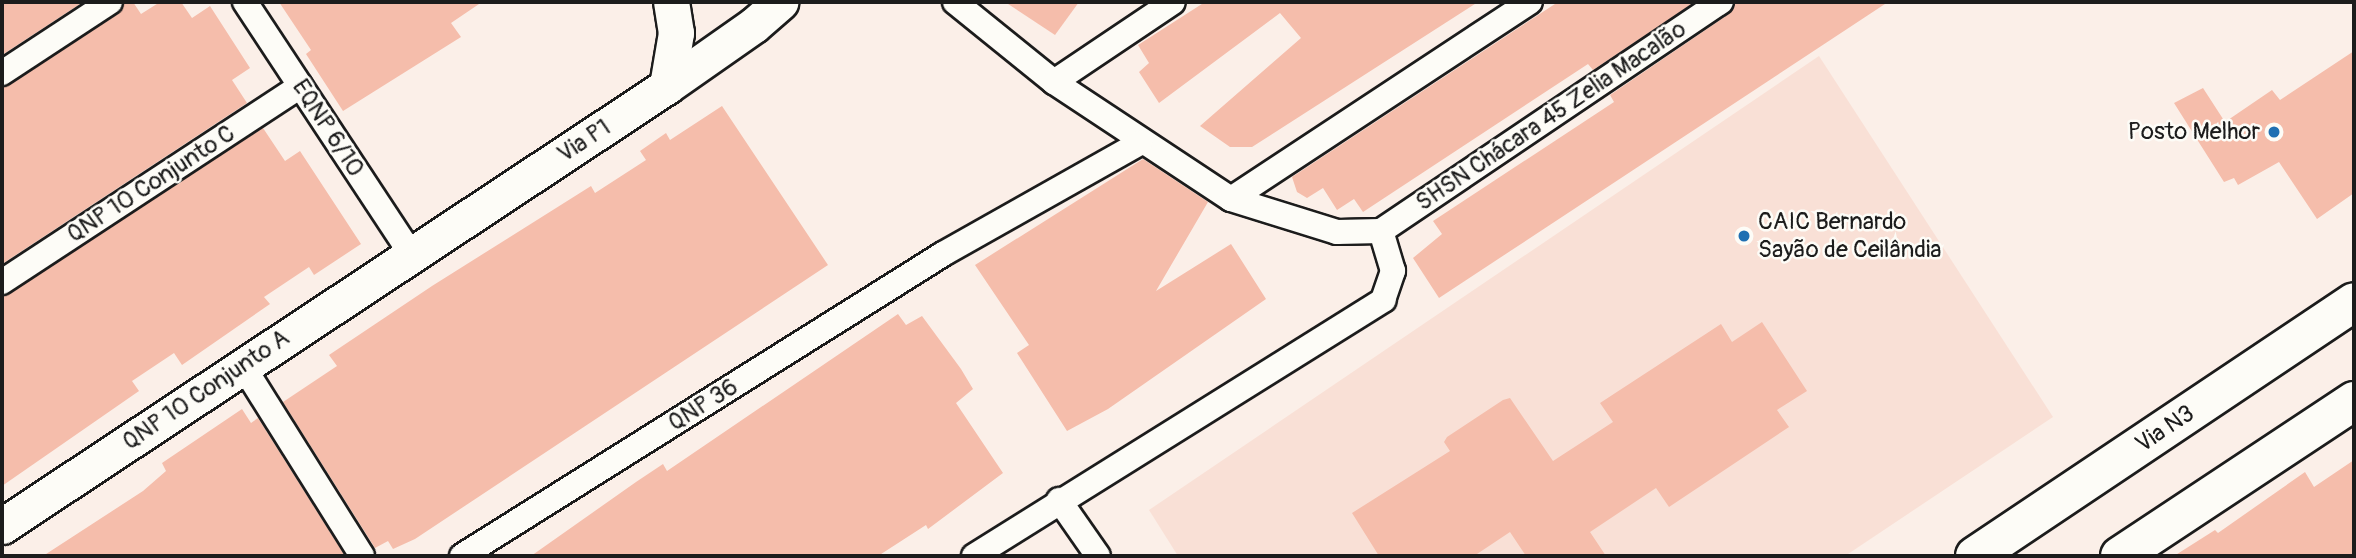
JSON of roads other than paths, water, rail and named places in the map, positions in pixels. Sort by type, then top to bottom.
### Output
[{"type":"main road","name":"Via N3","points":[[1987,550],[2354,302]]},
{"type":"main road","points":[[2120,556],[2354,402]]},
{"type":"street","points":[[2,73],[110,2]]},
{"type":"street","name":"EQNP 6/10","points":[[245,2],[411,254]]},
{"type":"street","points":[[667,86],[676,33],[671,2]]},
{"type":"street","name":"Via P1","points":[[411,254],[667,86],[754,26],[780,2]]},
{"type":"street","points":[[955,2],[1054,82],[1140,143],[1231,198],[1337,232],[1381,231],[1393,271],[1383,300],[1059,500],[974,556]]},
{"type":"street","points":[[1054,82],[1173,2]]},
{"type":"street","points":[[1231,198],[1530,2]]},
{"type":"street","name":"SHSN Chácara 45 Zelia Macalão","points":[[1381,231],[1721,2]]},
{"type":"street","name":"QNP 10 Conjunto C","points":[[2,282],[300,86]]},
{"type":"street","name":"QNP 36","points":[[462,556],[943,254],[1140,143]]},
{"type":"street","name":"QNP 10 Conjunto A","points":[[2,526],[411,254]]},
{"type":"street","points":[[243,366],[362,556]]},
{"type":"street","points":[[1059,500],[1098,556]]},
{"type":"place","name":"Posto Melhor","points":[[2274,132]]},
{"type":"place","name":"CAIC Bernardo Sayão de Ceilândia","points":[[1744,236]]}]
